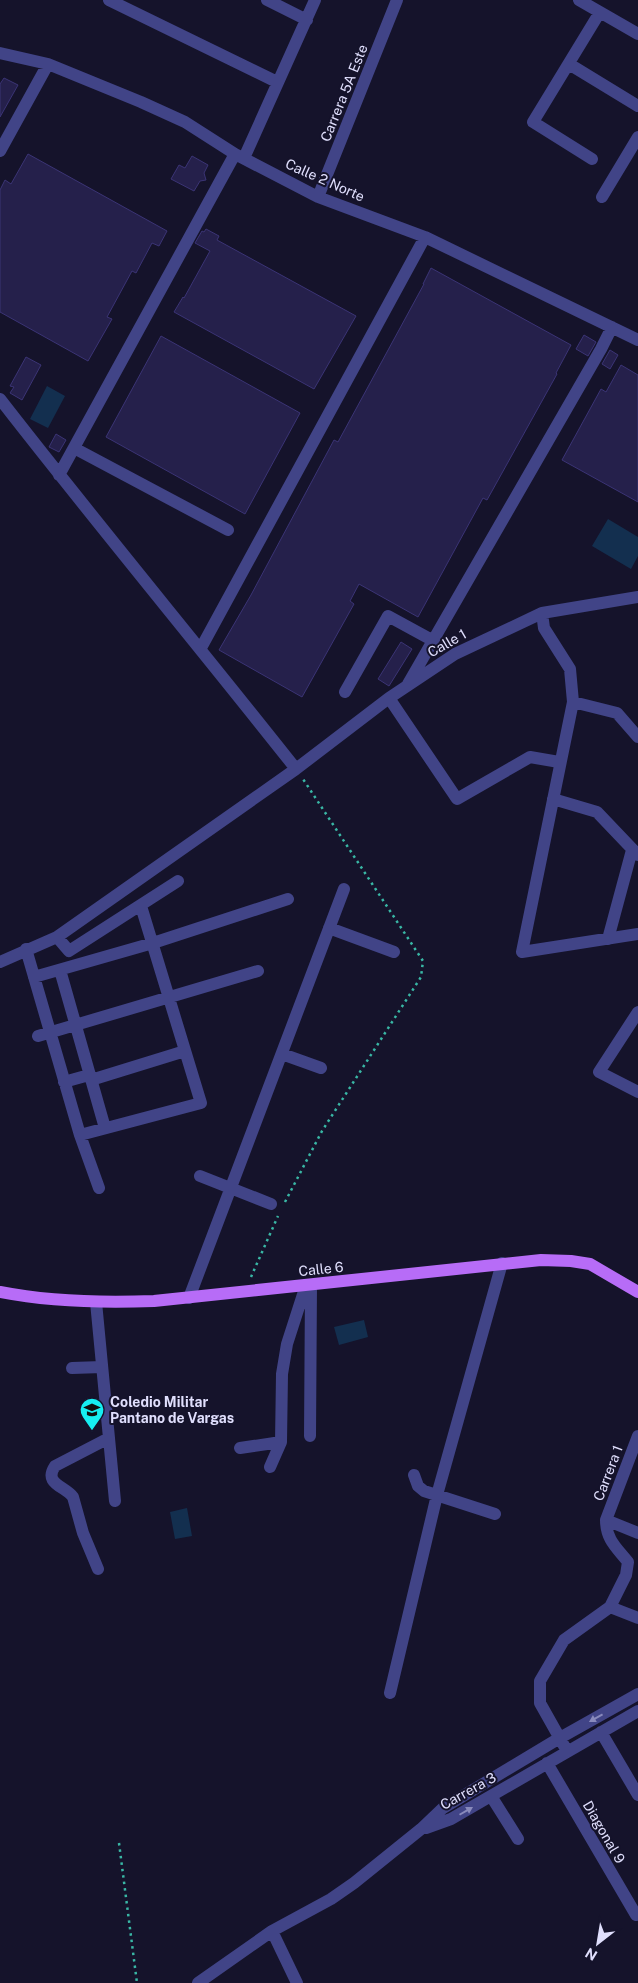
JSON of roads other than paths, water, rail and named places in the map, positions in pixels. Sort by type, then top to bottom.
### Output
[{"type":"main road","name":"Calle 6","points":[[0,1292],[37,1298],[96,1302],[190,1298],[541,1260],[590,1264],[638,1292]]},
{"type":"street","points":[[109,0],[277,82]]},
{"type":"street","points":[[267,0],[308,20]]},
{"type":"street","points":[[59,475],[229,166],[240,156],[308,20],[315,0]]},
{"type":"street","name":"Carrera 5A Este","points":[[318,197],[397,0]]},
{"type":"street","points":[[579,0],[638,34]]},
{"type":"street","points":[[592,159],[533,122],[600,12]]},
{"type":"street","name":"Calle 2 Norte","points":[[0,53],[48,64],[142,102],[185,122],[240,156],[318,197],[425,237],[638,340]]},
{"type":"street","points":[[0,151],[48,64]]},
{"type":"street","points":[[570,64],[638,106]]},
{"type":"street","points":[[602,197],[638,137]]},
{"type":"street","points":[[201,648],[425,237]]},
{"type":"street","points":[[407,686],[612,327]]},
{"type":"street","points":[[0,399],[296,769]]},
{"type":"street","points":[[74,448],[228,530]]},
{"type":"street","name":"Calle 1","points":[[0,962],[57,937],[296,769],[389,698],[455,654],[542,613],[638,597]]},
{"type":"street","points":[[542,613],[544,628],[570,669],[573,702],[522,952],[638,934]]},
{"type":"street","points":[[346,692],[388,616],[432,640]]},
{"type":"street","points":[[389,698],[457,799],[530,757],[560,762]]},
{"type":"street","points":[[573,702],[617,713],[638,737]]},
{"type":"street","points":[[553,799],[597,812],[635,852],[608,939]]},
{"type":"street","points":[[57,937],[69,952],[178,881]]},
{"type":"street","points":[[190,1298],[344,889]]},
{"type":"street","points":[[34,978],[153,943],[288,899]]},
{"type":"street","points":[[80,1135],[202,1103],[141,906]]},
{"type":"street","points":[[329,928],[394,952]]},
{"type":"street","points":[[26,949],[34,978],[44,1034],[64,1082],[98,1188]]},
{"type":"street","points":[[60,970],[106,1128]]},
{"type":"street","points":[[44,1034],[258,971]]},
{"type":"street","points":[[638,1012],[600,1072],[638,1092]]},
{"type":"street","points":[[64,1082],[90,1077],[185,1051]]},
{"type":"street","points":[[282,1054],[320,1068]]},
{"type":"street","points":[[200,1176],[276,1205]]},
{"type":"street","points":[[390,1693],[437,1495],[502,1264]]},
{"type":"street","points":[[308,1285],[310,1436]]},
{"type":"street","points":[[270,1467],[281,1442],[282,1374],[287,1344],[308,1285]]},
{"type":"street","points":[[96,1302],[116,1501]]},
{"type":"street","points":[[72,1368],[102,1368]]},
{"type":"street","name":"Carrera 1","points":[[606,1520],[636,1450],[638,1436]]},
{"type":"street","points":[[98,1569],[83,1532],[74,1497],[56,1485],[51,1478],[51,1471],[55,1466],[109,1438]]},
{"type":"street","points":[[240,1448],[281,1442]]},
{"type":"street","points":[[414,1475],[418,1486],[424,1491],[495,1514]]},
{"type":"street","points":[[567,1751],[558,1739],[540,1703],[540,1681],[564,1640],[610,1607],[626,1575],[628,1562],[606,1532],[606,1520],[638,1533]]},
{"type":"street","points":[[610,1607],[638,1618]]},
{"type":"street","name":"Carrera 3","points":[[421,1829],[443,1808],[558,1739],[638,1694]]},
{"type":"street","name":"Carrera 3","points":[[421,1829],[451,1819],[638,1711]]},
{"type":"street","points":[[601,1732],[638,1796]]},
{"type":"street","name":"Diagonal 9","points":[[547,1763],[637,1915]]},
{"type":"street","points":[[491,1796],[518,1839]]},
{"type":"street","points":[[198,1983],[272,1931],[347,1889],[421,1829]]},
{"type":"street","points":[[272,1931],[297,1983]]},
{"type":"water","points":[[47,386],[65,396],[48,428],[30,419]]},
{"type":"water","points":[[608,519],[638,537],[638,556],[631,569],[592,546]]},
{"type":"water","points":[[364,1320],[368,1337],[339,1345],[334,1327]]},
{"type":"water","points":[[187,1508],[192,1536],[175,1539],[170,1512]]},
{"type":"place","name":"Coledio Militar Pantano de Vargas","points":[[92,1431]]}]
